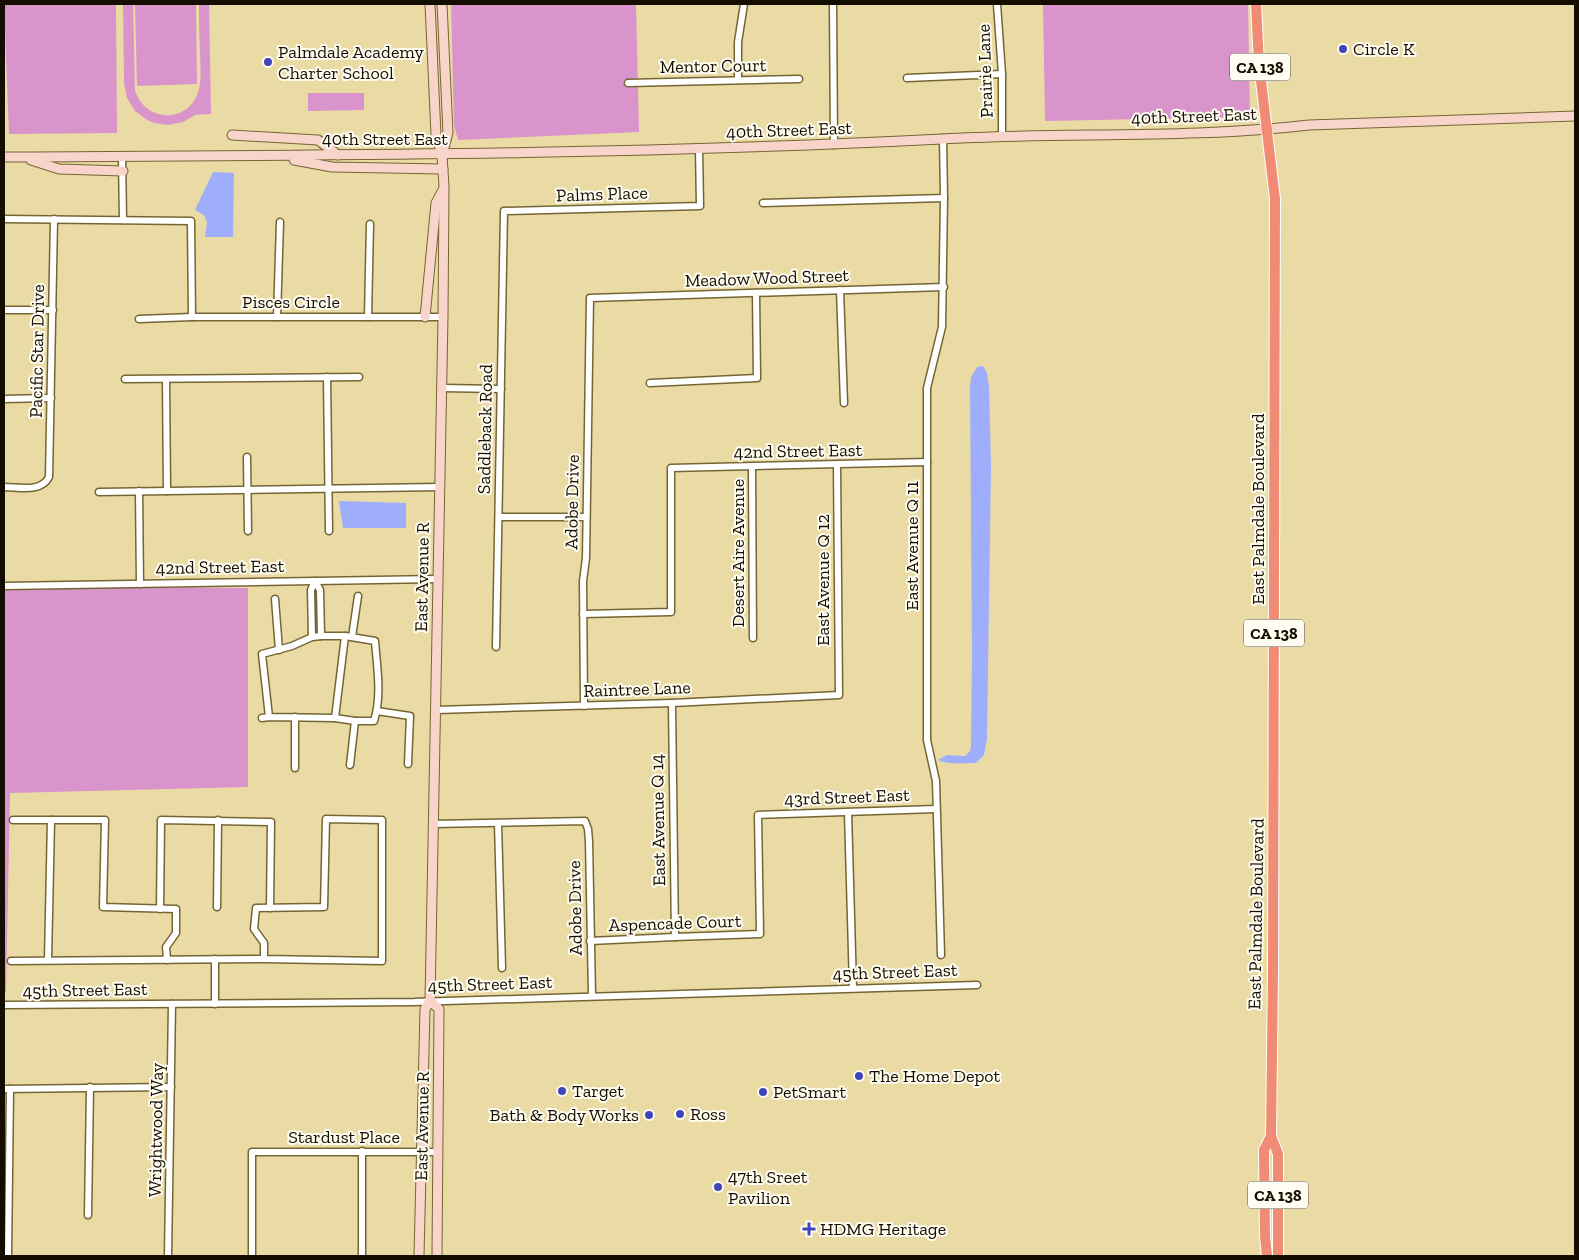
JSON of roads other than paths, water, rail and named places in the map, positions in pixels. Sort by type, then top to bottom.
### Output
[{"type":"highway","name":"East Palmdale Boulevard","points":[[1256,4],[1259,64],[1275,199],[1271,1136],[1278,1154],[1278,1256]]},
{"type":"highway","name":"East Palmdale Boulevard","points":[[1265,1256],[1264,1150],[1271,1136]]},
{"type":"main road","name":"East Avenue R","points":[[419,1256],[425,1009],[430,1001],[443,317],[444,187],[442,155],[436,135],[430,4]]},
{"type":"main road","name":"East Avenue R","points":[[442,4],[448,133],[442,155]]},
{"type":"main road","name":"40th Street East","points":[[4,157],[442,155],[699,149],[834,145],[1002,136],[1201,134],[1309,125],[1575,116]]},
{"type":"main road","points":[[232,135],[318,140],[338,156]]},
{"type":"main road","points":[[272,156],[332,167],[443,170]]},
{"type":"main road","points":[[24,157],[59,169],[123,171]]},
{"type":"main road","points":[[424,318],[436,203],[444,187]]},
{"type":"main road","name":"East Avenue R","points":[[430,1001],[439,1009],[437,1256]]},
{"type":"street","points":[[738,80],[738,42],[744,4]]},
{"type":"street","points":[[833,4],[834,145]]},
{"type":"street","name":"Prairie Lane","points":[[997,4],[1002,74],[1002,136]]},
{"type":"street","points":[[907,78],[1002,74]]},
{"type":"street","name":"Mentor Court","points":[[628,83],[799,79]]},
{"type":"street","name":"East Avenue Q 11","points":[[941,954],[936,781],[927,740],[927,388],[942,327],[944,287],[943,138]]},
{"type":"street","name":"Palms Place","points":[[504,211],[700,206],[699,149]]},
{"type":"street","points":[[122,157],[123,220]]},
{"type":"street","points":[[763,203],[944,198]]},
{"type":"street","name":"Saddleback Road","points":[[496,647],[504,211]]},
{"type":"street","points":[[4,219],[191,221],[192,317]]},
{"type":"street","name":"Pacific Star Drive","points":[[4,487],[40,487],[46,483],[49,477],[54,219]]},
{"type":"street","points":[[277,317],[280,222]]},
{"type":"street","points":[[368,318],[370,224]]},
{"type":"street","name":"Meadow Wood Street","points":[[590,298],[944,287]]},
{"type":"street","points":[[840,290],[844,403]]},
{"type":"street","points":[[650,383],[757,378],[756,293]]},
{"type":"street","name":"Adobe Drive","points":[[584,706],[583,581],[586,558],[590,298]]},
{"type":"street","points":[[4,310],[53,310]]},
{"type":"street","name":"Pisces Circle","points":[[140,319],[192,317],[443,317]]},
{"type":"street","points":[[327,377],[329,530]]},
{"type":"street","points":[[125,379],[359,377]]},
{"type":"street","points":[[166,379],[167,491]]},
{"type":"street","points":[[442,388],[501,389]]},
{"type":"street","points":[[4,399],[51,398]]},
{"type":"street","points":[[247,457],[248,531]]},
{"type":"street","name":"42nd Street East","points":[[583,614],[671,612],[670,468],[927,462]]},
{"type":"street","name":"East Avenue Q 12","points":[[837,465],[839,695]]},
{"type":"street","name":"Desert Aire Avenue","points":[[752,467],[753,638]]},
{"type":"street","points":[[99,492],[440,487]]},
{"type":"street","points":[[139,491],[140,584]]},
{"type":"street","points":[[499,517],[586,517]]},
{"type":"street","name":"42nd Street East","points":[[4,586],[438,580]]},
{"type":"street","points":[[315,581],[320,590],[320,636]]},
{"type":"street","points":[[312,637],[312,590],[315,581]]},
{"type":"street","points":[[336,718],[349,637],[358,596]]},
{"type":"street","points":[[275,600],[279,650]]},
{"type":"street","points":[[312,637],[349,637],[375,642],[378,675],[377,711],[374,721],[336,718],[266,718],[262,654],[279,650],[312,637]]},
{"type":"street","name":"Raintree Lane","points":[[436,710],[672,703],[839,695]]},
{"type":"street","name":"East Avenue Q 14","points":[[672,703],[674,937]]},
{"type":"street","points":[[377,711],[410,716],[408,764]]},
{"type":"street","points":[[294,768],[295,717]]},
{"type":"street","points":[[350,765],[355,721]]},
{"type":"street","name":"43rd Street East","points":[[760,934],[758,815],[936,810]]},
{"type":"street","points":[[848,812],[853,988]]},
{"type":"street","points":[[13,820],[105,820],[103,907],[176,909],[176,933],[166,947],[166,960]]},
{"type":"street","points":[[48,960],[51,820]]},
{"type":"street","points":[[160,908],[161,820],[271,822],[270,908]]},
{"type":"street","points":[[217,907],[218,820]]},
{"type":"street","points":[[11,961],[215,959],[382,961],[382,820],[326,820],[324,907],[256,908],[254,929],[264,943],[264,959]]},
{"type":"street","name":"Adobe Drive","points":[[498,823],[585,821],[589,841],[592,996]]},
{"type":"street","points":[[433,824],[498,823],[502,968]]},
{"type":"street","name":"Aspencade Court","points":[[590,941],[760,934]]},
{"type":"street","points":[[215,959],[215,1004]]},
{"type":"street","name":"45th Street East","points":[[4,1006],[430,1001],[977,985]]},
{"type":"street","name":"Wrightwood Way","points":[[168,1256],[172,1004]]},
{"type":"street","points":[[88,1215],[90,1087]]},
{"type":"street","points":[[8,1256],[6,1217],[7,1089],[171,1087]]},
{"type":"street","points":[[362,1151],[362,1256]]},
{"type":"street","name":"Stardust Place","points":[[252,1256],[252,1152],[437,1152]]},
{"type":"water","points":[[213,172],[234,173],[233,237],[205,237],[207,222],[204,215],[195,210]]},
{"type":"water","points":[[983,366],[987,373],[989,387],[991,466],[987,739],[984,755],[976,763],[952,763],[938,760],[947,755],[965,756],[970,751],[971,746],[970,388],[971,377],[977,367]]},
{"type":"water","points":[[339,501],[406,503],[406,528],[343,528]]},
{"type":"place","name":"Circle K","points":[[1343,49]]},
{"type":"place","name":"Palmdale Academy Charter School","points":[[268,62]]},
{"type":"place","name":"The Home Depot","points":[[859,1076]]},
{"type":"place","name":"Target","points":[[562,1091]]},
{"type":"place","name":"PetSmart","points":[[763,1092]]},
{"type":"place","name":"Ross","points":[[680,1114]]},
{"type":"place","name":"Bath & Body Works","points":[[649,1115]]},
{"type":"place","name":"47th Sreet Pavilion","points":[[718,1187]]},
{"type":"place","name":"HDMG Heritage","points":[[809,1229]]}]
